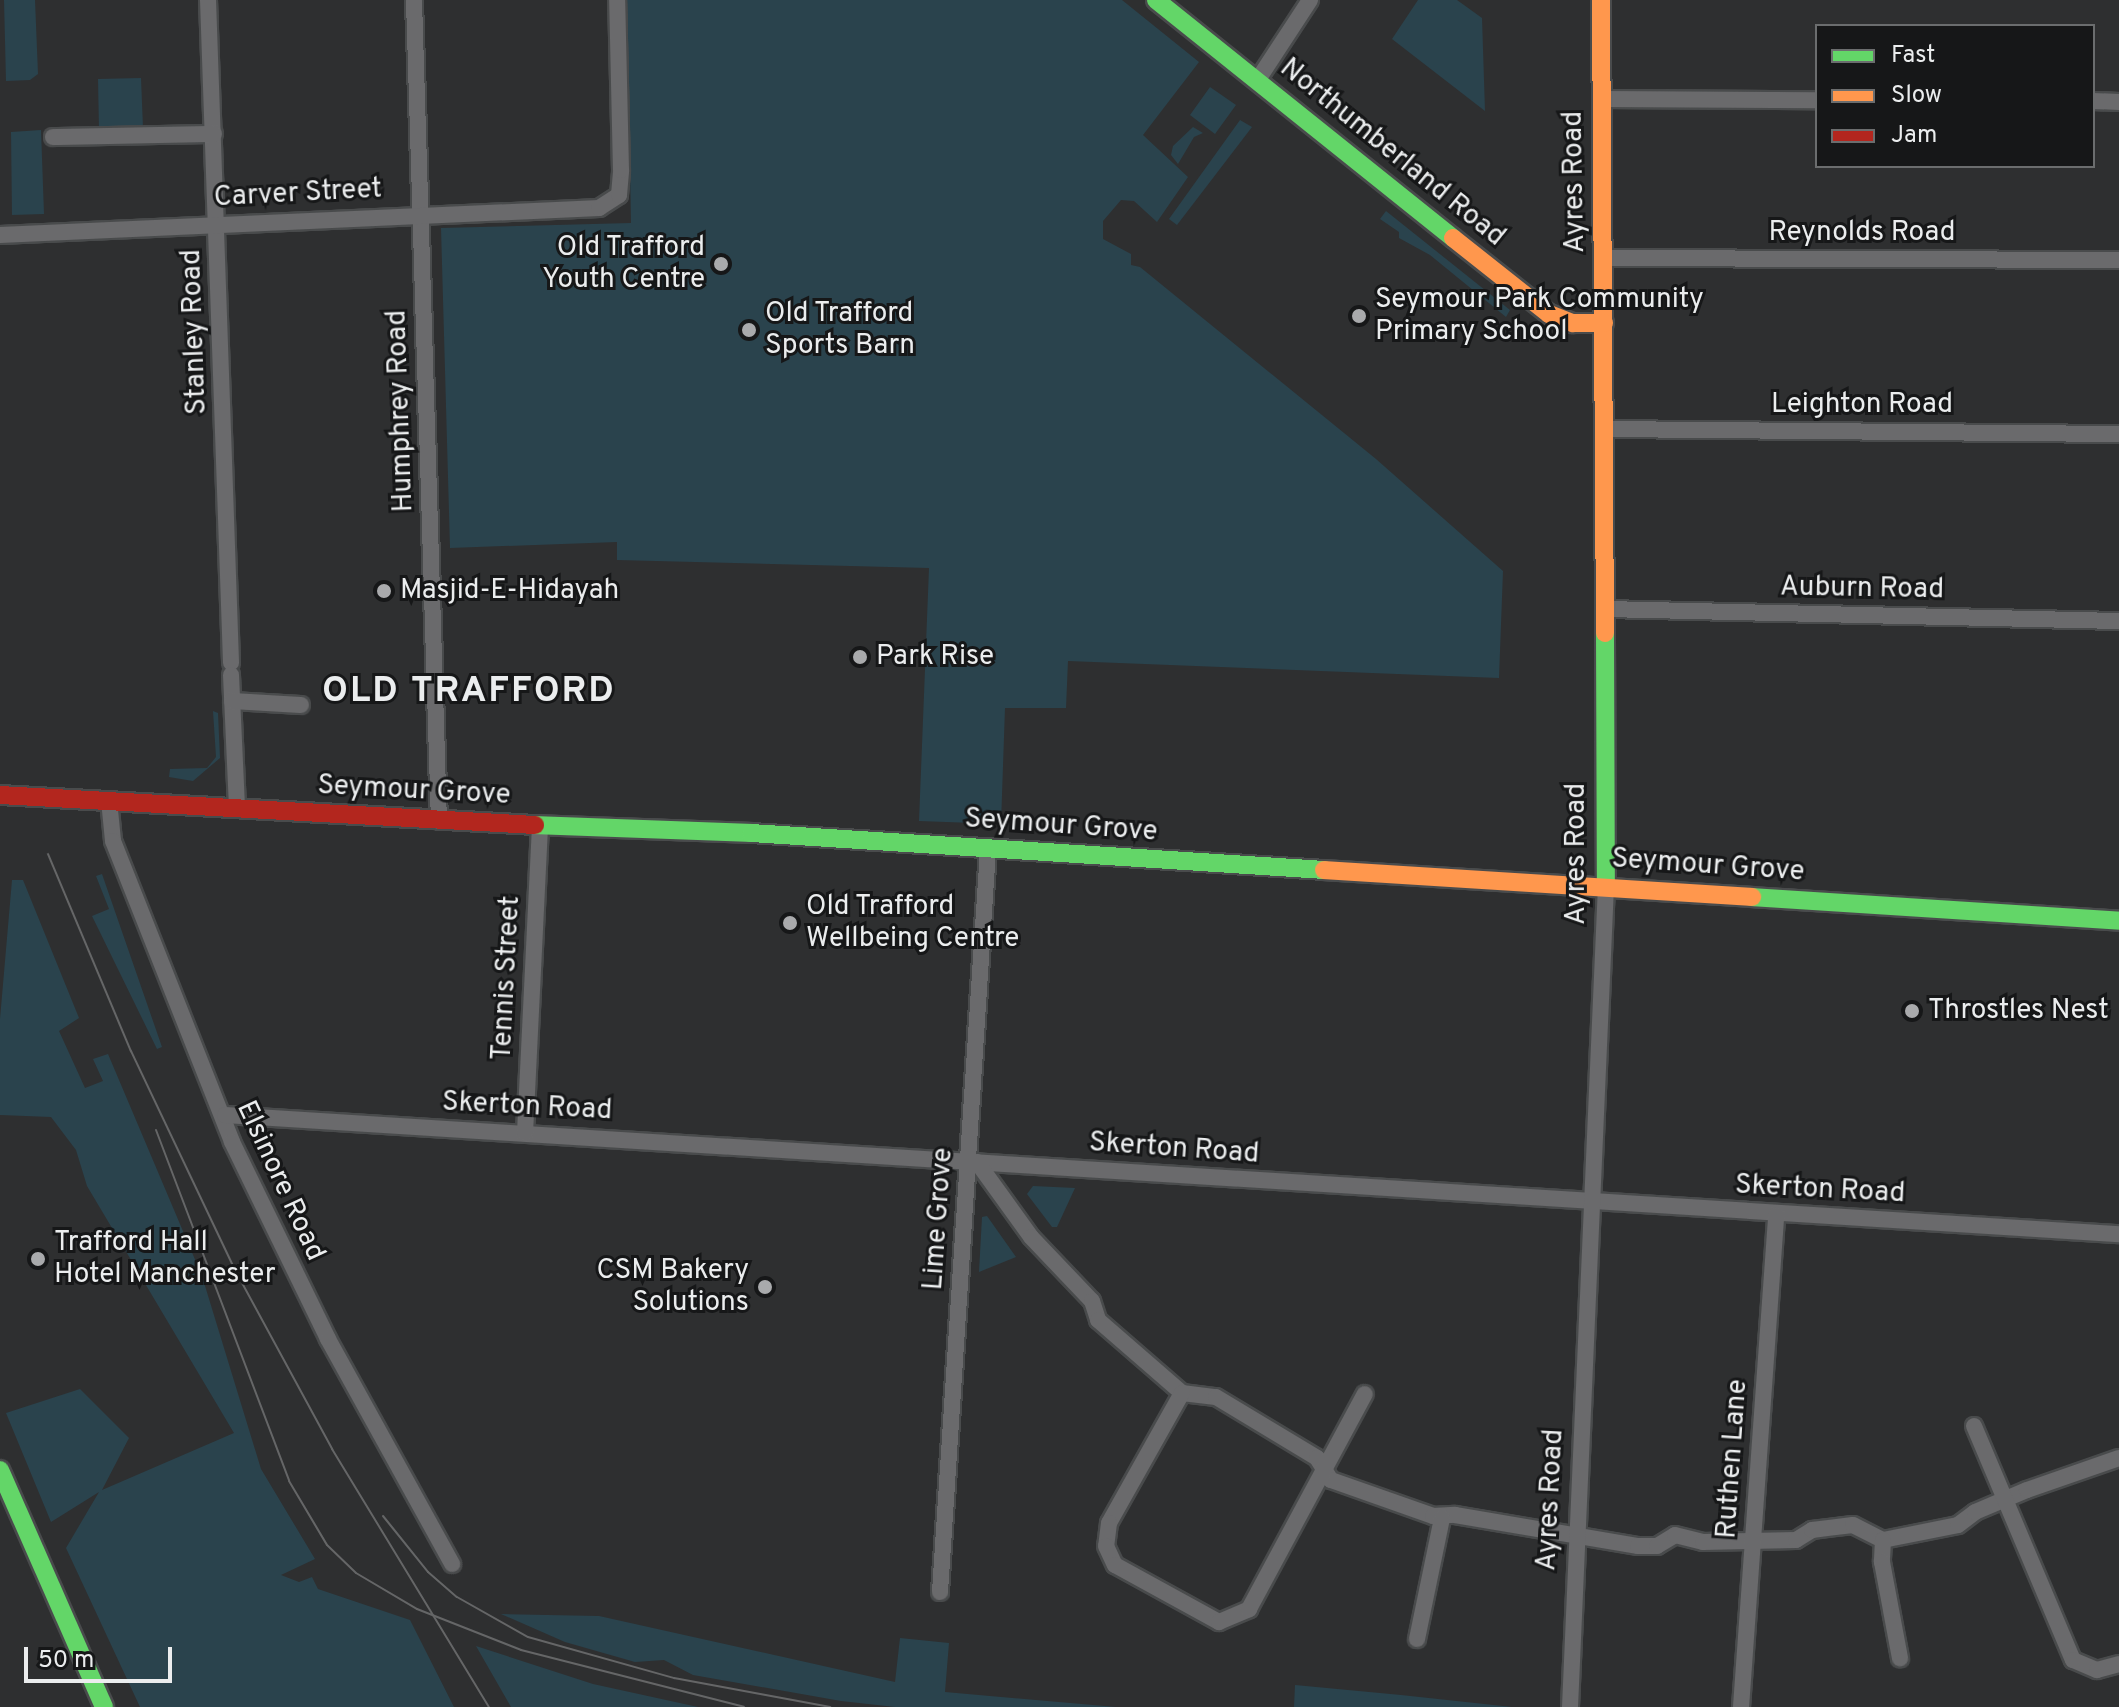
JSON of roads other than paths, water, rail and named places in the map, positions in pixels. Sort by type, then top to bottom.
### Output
[{"type":"main road","name":"Northumberland Road","points":[[1156,0],[1552,316],[1604,323]]},
{"type":"main road","name":"Ayres Road","points":[[1601,0],[1606,887]]},
{"type":"main road","name":"Seymour Grove","points":[[0,795],[540,826],[655,827],[2119,921]]},
{"type":"main road","points":[[0,1470],[104,1707]]},
{"type":"main road","points":[[64,1619],[81,1707]]},
{"type":"street","name":"Stanley Road","points":[[208,0],[237,809]]},
{"type":"street","name":"Humphrey Road","points":[[414,0],[439,821]]},
{"type":"street","name":"Carver Street","points":[[0,235],[599,208],[619,195],[617,0]]},
{"type":"street","points":[[1257,81],[1310,0]]},
{"type":"street","points":[[1602,99],[1815,100]]},
{"type":"street","points":[[2095,101],[2119,102]]},
{"type":"street","points":[[53,137],[214,134]]},
{"type":"street","name":"Reynolds Road","points":[[1604,258],[2119,260]]},
{"type":"street","name":"Leighton Road","points":[[1605,429],[2119,434]]},
{"type":"street","name":"Auburn Road","points":[[1605,609],[2119,621]]},
{"type":"street","points":[[232,701],[301,705]]},
{"type":"street","name":"Elsinore Road","points":[[109,800],[118,852],[213,1098],[225,1115],[232,1142],[278,1242],[452,1564]]},
{"type":"street","name":"Tennis Street","points":[[525,1133],[540,826]]},
{"type":"street","name":"Lime Grove","points":[[940,1592],[973,1162],[988,849]]},
{"type":"street","name":"Ayres Road","points":[[1570,1707],[1606,887]]},
{"type":"street","name":"Skerton Road","points":[[225,1115],[1593,1204],[2119,1234]]},
{"type":"street","points":[[973,1162],[1031,1237],[1092,1301],[1098,1320],[1182,1393],[1216,1397],[1317,1458],[1331,1480],[1442,1518],[1455,1515],[1638,1546],[1657,1546],[1675,1535],[1703,1542],[1796,1540],[1812,1530],[1853,1525],[1883,1540],[1958,1525],[1975,1512],[2081,1467],[2096,1469],[2119,1458]]},
{"type":"street","name":"Ruthen Lane","points":[[1741,1707],[1776,1215]]},
{"type":"street","points":[[1182,1393],[1105,1538],[1115,1565],[1192,1611],[1227,1622],[1249,1609],[1365,1394]]},
{"type":"street","points":[[1974,1426],[2073,1660],[2097,1670],[2119,1664]]},
{"type":"street","points":[[1417,1639],[1442,1518]]},
{"type":"street","points":[[1883,1540],[1882,1562],[1900,1658]]},
{"type":"tram line","points":[[48,854],[131,1051],[235,1270],[332,1449],[489,1707]]},
{"type":"tram line","points":[[156,1130],[289,1481],[327,1545],[356,1573],[417,1609],[521,1650],[744,1707]]},
{"type":"tram line","points":[[383,1516],[428,1572],[457,1597],[528,1637],[674,1678],[830,1707]]},
{"type":"place","name":"Old Trafford Youth Centre","points":[[721,264]]},
{"type":"place","name":"Seymour Park Community Primary School","points":[[1359,316]]},
{"type":"place","name":"Old Trafford Sports Barn","points":[[749,330]]},
{"type":"place","name":"Masjid-E-Hidayah","points":[[384,591]]},
{"type":"place","name":"Park Rise","points":[[860,657]]},
{"type":"place","name":"Old Trafford Wellbeing Centre","points":[[790,923]]},
{"type":"place","name":"Throstles Nest","points":[[1912,1011]]},
{"type":"place","name":"Trafford Hall Hotel Manchester","points":[[38,1259]]},
{"type":"place","name":"CSM Bakery Solutions","points":[[765,1287]]},
{"type":"district","name":"OLD TRAFFORD","points":[[469,693]]}]
